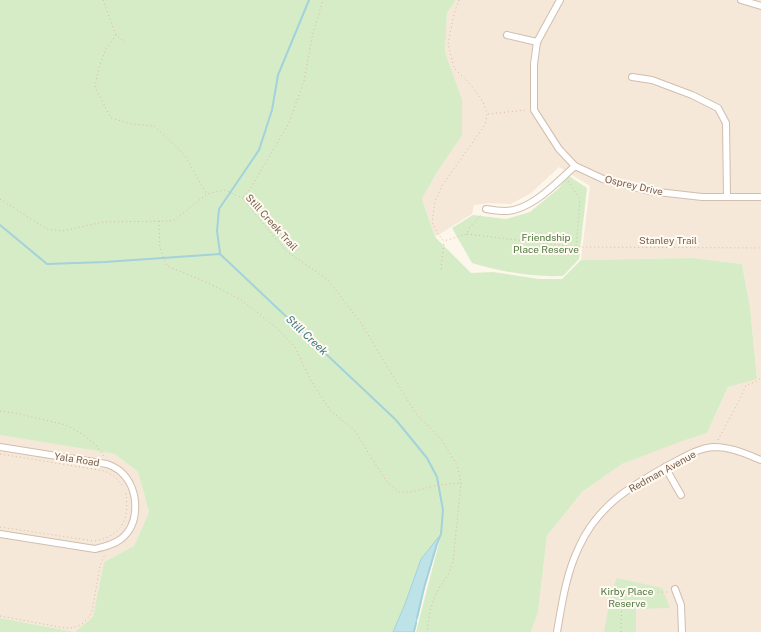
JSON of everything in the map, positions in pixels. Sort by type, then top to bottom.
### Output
[{"type":"street","points":[[534,110],[534,64],[537,42],[560,0]]},
{"type":"street","points":[[741,0],[761,6]]},
{"type":"street","points":[[507,35],[537,42]]},
{"type":"street","points":[[632,77],[652,80],[692,95],[718,108],[726,123],[727,197]]},
{"type":"street","name":"Osprey Drive","points":[[534,110],[559,149],[575,166],[603,179],[649,191],[702,197],[761,196]]},
{"type":"street","points":[[486,209],[506,211],[526,206],[575,166]]},
{"type":"street","name":"Yala Road","points":[[0,447],[107,464],[121,472],[130,485],[134,501],[135,517],[129,530],[121,539],[108,546],[95,549],[0,534]]},
{"type":"street","name":"Redman Avenue","points":[[557,632],[570,568],[579,546],[590,526],[607,506],[635,484],[691,453],[714,447],[730,449],[761,460]]},
{"type":"street","points":[[666,467],[681,496]]},
{"type":"street","points":[[675,591],[681,605],[682,632]]},
{"type":"path","points":[[103,0],[116,35],[125,42]]},
{"type":"path","points":[[242,198],[253,184],[289,123],[304,81],[312,37],[323,0]]},
{"type":"path","points":[[441,269],[444,242],[432,222],[435,201],[443,184],[485,125],[487,114],[483,102],[471,86],[454,68],[448,44],[454,14],[459,0]]},
{"type":"path","points":[[116,35],[106,48],[99,67],[95,87],[111,118],[132,124],[154,126],[184,154],[207,194]]},
{"type":"path","points":[[487,114],[534,110]]},
{"type":"path","points":[[564,176],[580,199],[576,247]]},
{"type":"path","name":"Still Creek Trail","points":[[0,199],[47,229],[62,231],[104,222],[173,221],[207,194],[226,191],[242,198],[286,251],[328,280],[361,323],[416,414],[441,439],[457,465],[461,482]]},
{"type":"path","points":[[444,242],[467,234],[470,227],[486,209]]},
{"type":"path","points":[[159,221],[160,248],[167,266],[206,282],[240,299],[278,329],[295,347],[310,379],[330,410],[354,430],[386,481],[399,492],[411,492],[438,485],[461,482],[453,562],[433,601],[427,632]]},
{"type":"path","name":"Stanley Trail","points":[[467,234],[576,247],[761,248]]},
{"type":"path","points":[[714,447],[740,401],[746,385],[761,378]]},
{"type":"path","points":[[0,411],[15,413],[66,426],[82,434],[98,446],[105,456],[107,464]]},
{"type":"path","points":[[0,454],[105,471],[115,477],[125,488],[128,502],[126,517],[121,527],[114,534],[105,539],[94,541],[0,527]]},
{"type":"path","points":[[0,616],[72,629],[78,627],[89,618],[92,612],[100,566],[108,546]]},
{"type":"path","points":[[621,632],[622,592],[675,591]]},
{"type":"shaded area","points":[[456,0],[761,0],[761,632],[531,632],[538,612],[547,536],[582,492],[622,464],[682,440],[707,433],[728,387],[757,378],[750,307],[742,264],[692,258],[581,260],[590,186],[559,167],[531,193],[511,204],[490,203],[474,205],[472,214],[435,237],[422,199],[437,172],[462,99],[445,52],[447,13]]},
{"type":"shaded area","points":[[0,435],[115,454],[138,472],[149,512],[134,546],[104,562],[93,618],[75,632],[0,618]]},
{"type":"green space","points":[[0,0],[456,0],[447,13],[445,52],[462,99],[462,135],[437,172],[422,199],[435,237],[471,273],[493,272],[539,279],[562,279],[581,260],[692,258],[742,264],[750,307],[757,379],[728,387],[707,433],[622,464],[582,492],[547,536],[538,612],[531,632],[416,632],[441,535],[421,559],[393,632],[75,632],[93,617],[104,562],[134,546],[149,512],[138,472],[115,454],[0,435]]},
{"type":"green space","name":"Friendship Place Reserve","points":[[569,176],[587,188],[579,259],[565,274],[562,276],[528,275],[494,269],[472,263],[452,228],[473,215],[506,219],[530,212],[558,189]]},
{"type":"green space","name":"Kirby Place Reserve","points":[[617,578],[662,588],[670,608],[636,609],[636,632],[604,632],[611,592]]},
{"type":"green space","points":[[0,618],[75,632],[0,632]]},
{"type":"water","points":[[441,534],[424,588],[414,632],[393,632],[421,559]]},
{"type":"waterway","points":[[220,253],[217,231],[219,209],[259,150],[272,110],[278,75],[309,0]]},
{"type":"waterway","name":"Still Creek","points":[[0,225],[47,264],[105,262],[220,254],[396,420],[427,458],[437,477],[443,510],[441,534],[424,588],[417,618]]},
{"type":"waterway","name":"Still Creek","points":[[414,632],[416,623]]}]
